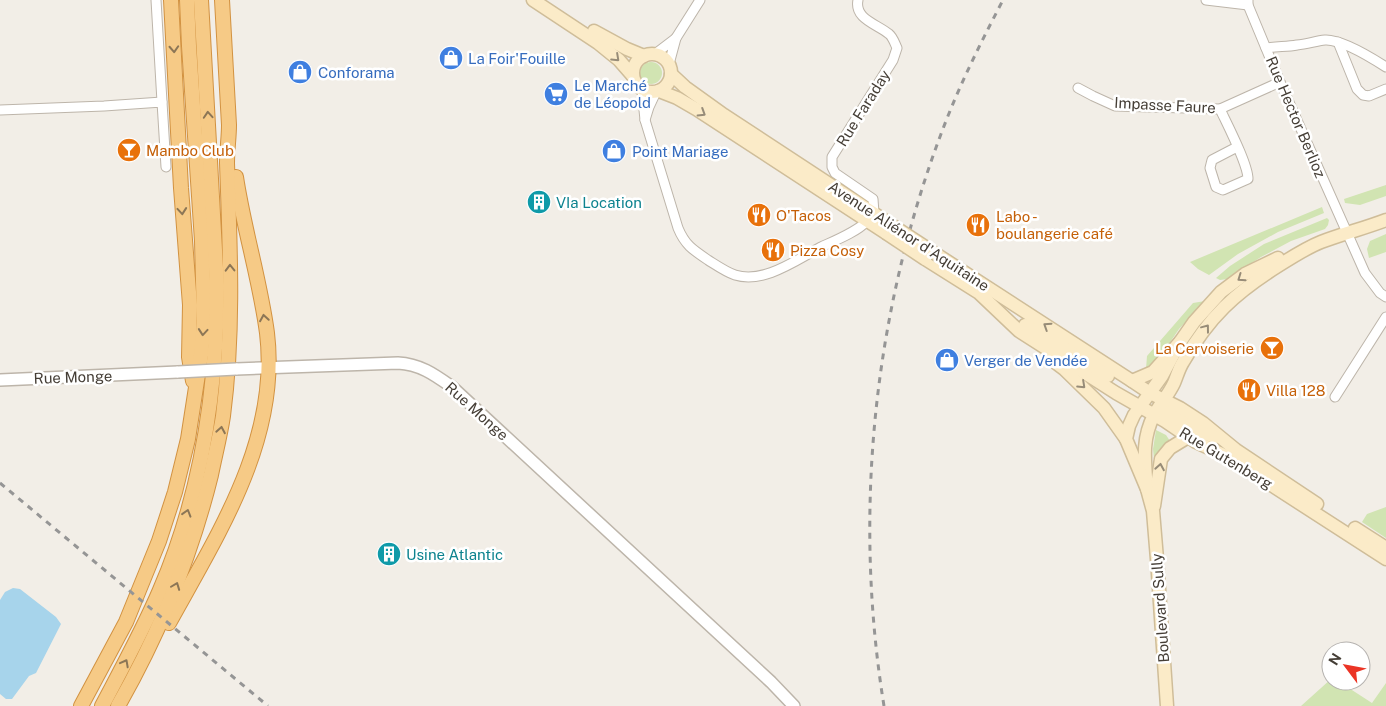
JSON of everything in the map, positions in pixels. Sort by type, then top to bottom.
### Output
[{"type":"highway","points":[[171,0],[180,188],[190,305],[189,357],[195,396]]},
{"type":"highway","points":[[102,706],[142,630],[161,589],[176,547],[192,495],[204,441],[210,399],[217,321],[212,177],[195,21],[188,0]]},
{"type":"highway","points":[[81,706],[126,622],[159,541],[175,492],[188,439],[201,356],[204,321],[195,21],[201,0]]},
{"type":"highway","points":[[134,678],[147,663],[242,485],[260,425],[266,395],[269,367],[267,334],[261,295],[240,206],[229,127],[222,0]]},
{"type":"highway","points":[[118,706],[134,678],[170,601],[187,558],[208,484],[223,417],[231,316],[227,160],[229,127]]},
{"type":"main road","points":[[533,0],[598,43],[619,60],[642,90],[651,93],[658,92],[668,84],[670,69],[665,59],[627,49],[602,36],[546,0]]},
{"type":"main road","points":[[632,76],[638,59],[649,55]]},
{"type":"main road","name":"Avenue Aliénor d'Aquitaine","points":[[670,69],[684,87],[886,228],[924,259],[979,293],[1019,331],[1145,400]]},
{"type":"main road","name":"Avenue Aliénor d'Aquitaine","points":[[658,92],[677,98],[696,109],[870,217]]},
{"type":"main road","points":[[1132,381],[1153,372],[1221,292],[1245,274],[1276,258],[1302,251],[1322,242],[1386,220]]},
{"type":"main road","name":"Avenue Aliénor d'Aquitaine","points":[[886,228],[939,256],[1132,381],[1145,400]]},
{"type":"main road","name":"Boulevard Sully","points":[[1147,489],[1144,452],[1147,431],[1174,384],[1182,363],[1212,320],[1229,302],[1255,280],[1302,251]]},
{"type":"main road","name":"Avenue Aliénor d'Aquitaine","points":[[996,309],[1066,349],[1145,400]]},
{"type":"main road","name":"Avenue Aliénor d'Aquitaine","points":[[1019,331],[1025,342],[1064,369],[1095,397],[1126,439]]},
{"type":"main road","points":[[1126,439],[1134,415],[1162,376],[1180,342]]},
{"type":"main road","name":"Rue Gutenberg","points":[[1145,400],[1195,430],[1221,439],[1386,548]]},
{"type":"main road","name":"Rue Gutenberg","points":[[1145,400],[1159,408],[1188,437],[1228,457],[1386,559]]},
{"type":"main road","name":"Boulevard Sully","points":[[1153,510],[1161,459],[1170,448],[1188,437]]},
{"type":"main road","name":"Boulevard Sully","points":[[1126,439],[1147,489],[1153,510],[1167,706]]},
{"type":"street","points":[[156,0],[166,167]]},
{"type":"street","points":[[670,69],[676,38],[700,0]]},
{"type":"street","name":"Rue Faraday","points":[[858,0],[857,3],[862,17],[890,35],[897,48],[893,60],[832,157],[832,167],[835,173],[873,199],[870,217]]},
{"type":"street","points":[[1206,0],[1248,2]]},
{"type":"street","name":"Rue Hector Berlioz","points":[[1248,2],[1280,82],[1365,273],[1380,293],[1386,297]]},
{"type":"street","points":[[649,55],[676,38]]},
{"type":"street","points":[[1266,48],[1295,46],[1326,40],[1338,42],[1386,67]]},
{"type":"street","points":[[1338,42],[1357,89],[1362,95],[1369,96],[1386,88]]},
{"type":"street","name":"Impasse Faure","points":[[1078,88],[1115,106],[1220,109],[1280,82]]},
{"type":"street","points":[[642,90],[645,120],[682,239],[692,249],[718,266],[735,275],[750,277],[767,274],[863,225],[870,217]]},
{"type":"street","points":[[645,120],[649,106],[658,92]]},
{"type":"street","points":[[0,110],[162,102]]},
{"type":"street","points":[[1220,109],[1238,147],[1248,172],[1248,179],[1223,190],[1216,187],[1210,168],[1212,160],[1238,147]]},
{"type":"street","points":[[1335,397],[1386,317]]},
{"type":"street","name":"Rue Monge","points":[[0,380],[236,368],[410,363],[433,374],[452,387],[771,682],[794,706]]},
{"type":"green space","points":[[647,62],[655,62],[662,69],[662,77],[655,84],[647,84],[640,77],[640,69]]},
{"type":"green space","points":[[1386,185],[1386,196],[1360,205],[1345,203],[1344,199]]},
{"type":"green space","points":[[1322,207],[1324,213],[1278,232],[1238,254],[1209,275],[1190,262]]},
{"type":"green space","points":[[1327,218],[1329,220],[1325,229],[1291,241],[1261,257],[1227,279],[1220,280],[1216,278],[1230,266],[1264,244]]},
{"type":"green space","points":[[1386,234],[1386,252],[1369,258],[1367,249],[1370,241]]},
{"type":"green space","points":[[1205,301],[1179,329],[1156,363],[1146,369],[1147,356],[1193,303]]},
{"type":"green space","points":[[1156,430],[1166,435],[1170,441],[1159,451],[1156,459],[1154,459],[1153,449]]},
{"type":"green space","points":[[1386,507],[1386,538],[1362,522],[1367,514]]},
{"type":"green space","points":[[1386,683],[1386,706],[1301,706],[1321,688],[1321,691],[1353,691],[1372,703]]},
{"type":"water","points":[[13,588],[20,589],[56,617],[61,624],[36,673],[29,676],[12,699],[6,699],[0,694],[0,600],[5,592]]},
{"type":"railway","points":[[884,706],[875,634],[870,562],[870,489],[875,416],[885,344],[899,273],[918,203],[941,134],[970,66],[1003,0]]},
{"type":"railway","points":[[0,483],[268,706]]},
{"type":"place","name":"La Foir'Fouille","points":[[451,58]]},
{"type":"place","name":"Conforama","points":[[300,72]]},
{"type":"place","name":"Le Marché de Léopold","points":[[556,94]]},
{"type":"place","name":"Mambo Club","points":[[129,150]]},
{"type":"place","name":"Point Mariage","points":[[614,151]]},
{"type":"place","name":"VIa Location","points":[[539,202]]},
{"type":"place","name":"O'Tacos","points":[[759,215]]},
{"type":"place","name":"Labo - boulangerie café","points":[[978,225]]},
{"type":"place","name":"Pizza Cosy","points":[[773,250]]},
{"type":"place","name":"La Cervoiserie","points":[[1272,348]]},
{"type":"place","name":"Verger de Vendée","points":[[947,360]]},
{"type":"place","name":"Villa 128","points":[[1249,390]]},
{"type":"place","name":"Usine Atlantic","points":[[389,554]]}]
